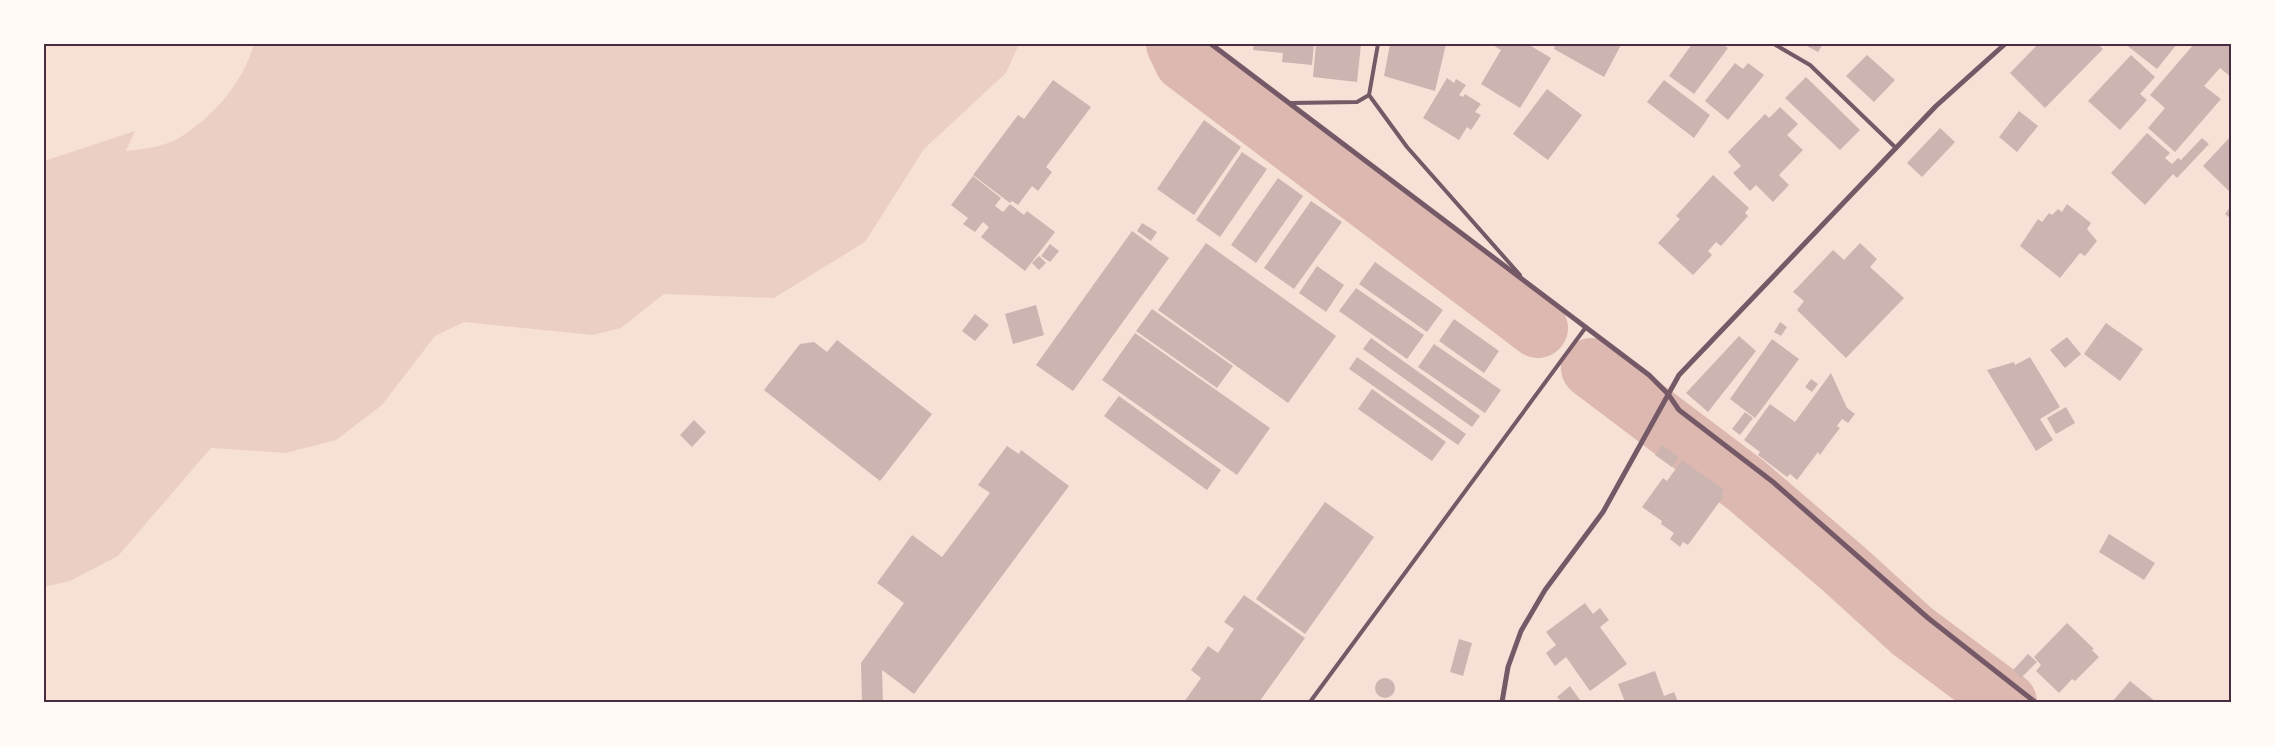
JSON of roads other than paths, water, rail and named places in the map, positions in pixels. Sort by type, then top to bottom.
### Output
[{"type":"street","points":[[1210,44],[1291,103],[1649,375],[1668,394],[1679,410],[1773,482],[1921,612],[2035,702]]},
{"type":"street","points":[[1502,702],[1508,667],[1521,631],[1545,590],[1576,551],[1603,512],[1679,375],[1936,106],[2005,44]]},
{"type":"lane","points":[[1378,44],[1369,96],[1407,147],[1525,281]]},
{"type":"lane","points":[[1774,44],[1810,65],[1896,148]]},
{"type":"lane","points":[[1291,103],[1356,102],[1369,96]]},
{"type":"lane","points":[[1310,702],[1586,327]]},
{"type":"waterway","points":[[1176,44],[1184,61],[1538,328]]},
{"type":"waterway","points":[[1591,368],[1746,485],[1845,570],[1912,631],[2007,702]]}]
